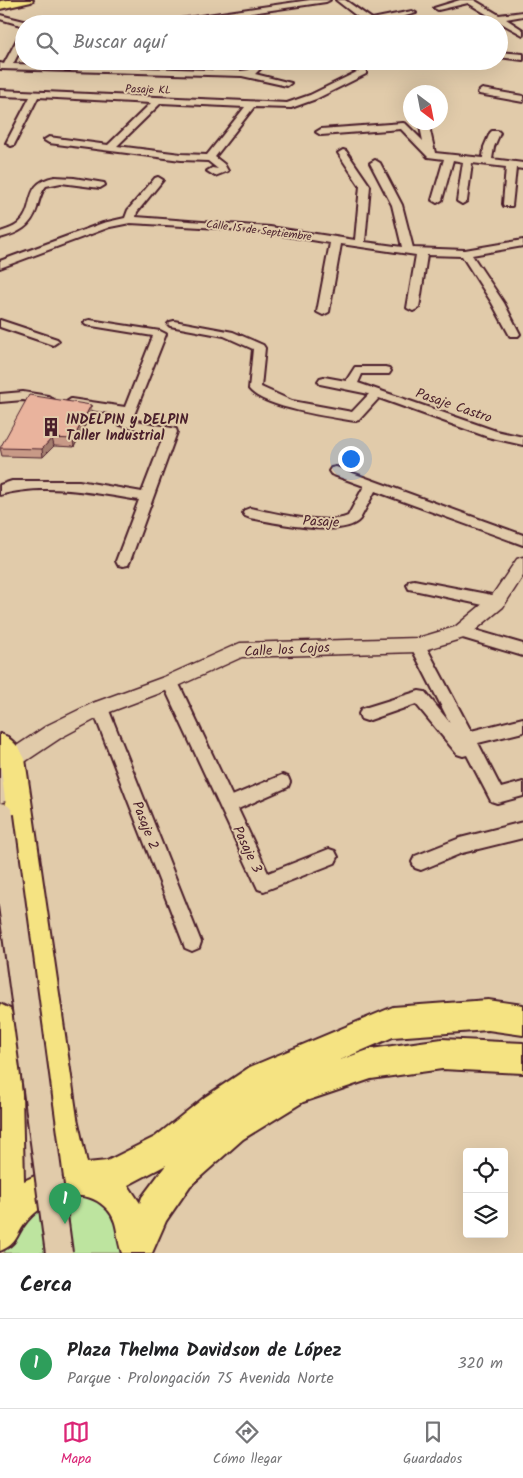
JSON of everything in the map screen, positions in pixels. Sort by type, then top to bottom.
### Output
[{"type":"main road","points":[[0,3],[5,0]]},
{"type":"main road","points":[[0,3],[27,0]]},
{"type":"main road","points":[[0,792],[4,749]]},
{"type":"main road","points":[[4,749],[62,1118],[80,1179]]},
{"type":"main road","points":[[0,816],[59,1253]]},
{"type":"main road","points":[[3,1228],[22,1201],[42,1187],[64,1179],[108,1177],[140,1163],[166,1148],[216,1108],[261,1078],[393,1022],[488,1015],[523,1020]]},
{"type":"main road","points":[[0,1019],[5,1056],[9,1161],[3,1228]]},
{"type":"main road","points":[[137,1250],[154,1209],[179,1175],[232,1128],[295,1090],[371,1064],[442,1054],[514,1056],[523,1058]]},
{"type":"main road","points":[[80,1179],[102,1185],[116,1195],[134,1228],[137,1250]]},
{"type":"street","points":[[243,15],[326,0]]},
{"type":"street","points":[[340,0],[361,15]]},
{"type":"street","points":[[438,8],[469,0],[493,15]]},
{"type":"street","points":[[404,15],[412,13]]},
{"type":"street","points":[[508,16],[523,14]]},
{"type":"street","points":[[0,17],[15,21]]},
{"type":"street","points":[[508,24],[523,33]]},
{"type":"street","points":[[4,66],[15,48]]},
{"type":"street","points":[[508,55],[523,57]]},
{"type":"street","points":[[122,70],[241,74],[287,83]]},
{"type":"street","points":[[241,74],[254,70]]},
{"type":"street","name":"Pasaje KL","points":[[0,94],[296,104],[332,88]]},
{"type":"street","points":[[482,92],[523,99]]},
{"type":"street","points":[[11,144],[35,95]]},
{"type":"street","points":[[110,148],[159,100]]},
{"type":"street","points":[[210,158],[252,104]]},
{"type":"street","points":[[321,132],[403,126],[431,155],[523,166]]},
{"type":"street","points":[[425,130],[431,155]]},
{"type":"street","points":[[487,162],[489,147],[495,133]]},
{"type":"street","points":[[49,140],[199,159],[210,158],[221,166],[223,171],[215,173],[212,171]]},
{"type":"street","points":[[343,153],[365,186],[360,244]]},
{"type":"street","points":[[437,200],[449,157]]},
{"type":"street","points":[[462,201],[468,159]]},
{"type":"street","points":[[375,163],[397,205],[408,250]]},
{"type":"street","points":[[508,204],[511,165]]},
{"type":"street","points":[[0,235],[11,232],[27,221],[40,186],[48,181],[59,180],[100,185]]},
{"type":"street","points":[[130,220],[132,212],[158,180]]},
{"type":"street","name":"Calle 15 de Septiembre","points":[[0,265],[107,225],[130,220],[219,224],[422,252],[465,253],[523,243]]},
{"type":"street","points":[[323,312],[336,240]]},
{"type":"street","points":[[414,308],[422,252]]},
{"type":"street","points":[[465,253],[498,303],[514,334]]},
{"type":"street","points":[[0,323],[53,341]]},
{"type":"street","points":[[90,323],[160,334],[124,422],[171,432],[123,561]]},
{"type":"street","points":[[174,324],[232,334],[247,340],[259,348],[255,389],[262,394],[308,408],[355,417],[376,394]]},
{"type":"street","points":[[351,385],[355,374],[359,370],[385,371]]},
{"type":"street","name":"Pasaje Castro","points":[[324,380],[351,385],[493,434],[523,441]]},
{"type":"street","points":[[0,398],[23,396],[129,412]]},
{"type":"street","points":[[336,471],[523,540]]},
{"type":"street","name":"Pasaje","points":[[250,513],[318,523],[344,523],[354,518],[372,484]]},
{"type":"street","points":[[0,490],[12,486],[79,486],[146,497]]},
{"type":"street","name":"Calle los Cojos","points":[[4,749],[55,731],[100,708],[170,682],[240,650],[418,645],[460,632],[497,602],[523,563]]},
{"type":"street","points":[[414,585],[497,602]]},
{"type":"street","points":[[460,632],[523,650]]},
{"type":"street","points":[[418,645],[465,744],[497,796],[523,789]]},
{"type":"street","name":"Pasaje 3","points":[[170,682],[264,883],[329,857]]},
{"type":"street","points":[[367,714],[419,697],[465,744]]},
{"type":"street","name":"Pasaje 2","points":[[100,708],[192,942]]},
{"type":"street","points":[[465,744],[523,725]]},
{"type":"street","points":[[228,805],[282,782]]},
{"type":"street","points":[[421,862],[460,846],[523,830]]},
{"type":"green space","points":[[71,1190],[97,1200],[108,1210],[116,1223],[120,1253],[4,1253],[16,1222]]},
{"type":"building","name":"INDELPIN y DELPIN Taller Industrial","points":[[29,395],[91,405],[73,439],[52,438],[42,449],[0,448]]},
{"type":"place","name":"INDELPIN y DELPIN Taller Industrial","points":[[51,427]]},
{"type":"place","name":"Plaza Thelma Davidson de López","points":[[65,1224]]}]
